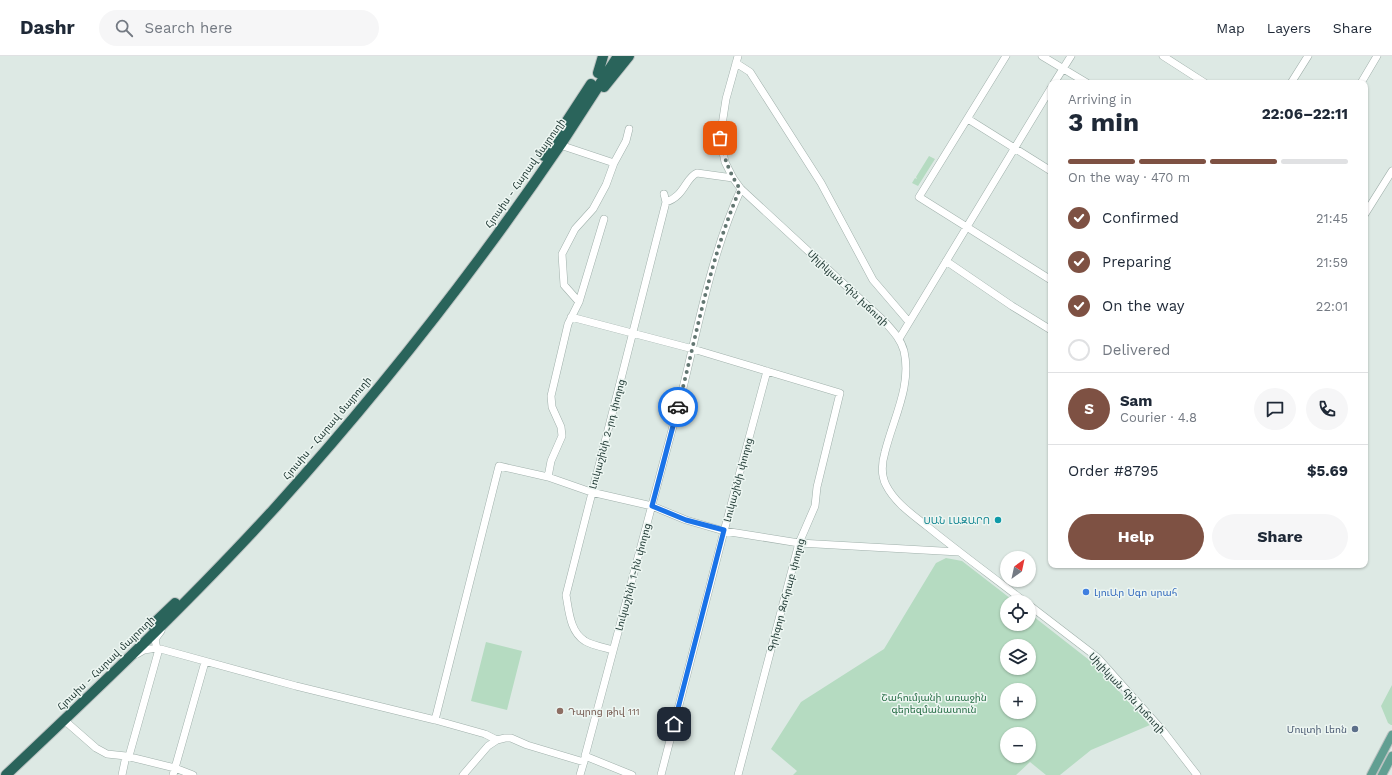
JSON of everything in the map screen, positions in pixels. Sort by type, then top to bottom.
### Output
[{"type":"highway","points":[[598,73],[603,56]]},
{"type":"highway","name":"Հյուսիս - Հարավ մայրուղի","points":[[0,773],[191,587],[276,496],[326,439],[388,366],[463,269],[530,176],[610,56]]},
{"type":"highway","name":"Հյուսիս - Հարավ մայրուղի","points":[[6,775],[167,621],[233,552],[324,452],[396,366],[477,261],[560,145],[618,56]]},
{"type":"highway","points":[[592,95],[606,86],[629,56]]},
{"type":"main road","points":[[1371,775],[1392,735]]},
{"type":"main road","points":[[1382,755],[1391,759],[1382,775]]},
{"type":"street","points":[[1006,56],[919,197],[1048,278]]},
{"type":"street","points":[[1042,56],[1082,80]]},
{"type":"street","points":[[1056,80],[1071,56]]},
{"type":"street","points":[[1163,56],[1200,80]]},
{"type":"street","points":[[1293,80],[1308,56]]},
{"type":"street","points":[[1363,80],[1377,56]]},
{"type":"street","points":[[737,60],[750,72],[822,183],[873,280],[909,322]]},
{"type":"street","name":"Սիլիկյան հին խճուղի","points":[[737,60],[726,99],[720,138],[725,162],[733,178],[740,189],[884,321],[899,339],[904,351],[906,372],[900,407],[888,436],[883,460],[885,483],[891,495],[959,552],[1016,595]]},
{"type":"street","points":[[899,339],[1048,93]]},
{"type":"street","points":[[968,119],[1048,169]]},
{"type":"street","points":[[579,302],[564,285],[562,254],[575,229],[593,209],[606,185],[614,163],[626,141],[629,129]]},
{"type":"street","points":[[560,145],[614,163]]},
{"type":"street","points":[[1368,209],[1392,171]]},
{"type":"street","name":"Լուկաշինի 2-րդ փողոց","points":[[613,650],[586,642],[578,633],[572,625],[566,595],[591,492],[633,334],[665,198],[674,199],[693,174],[697,173],[733,178]]},
{"type":"street","name":"Լուկաշինի 1-ին փողոց","points":[[580,775],[693,349],[711,269],[728,216],[740,189]]},
{"type":"street","points":[[548,477],[550,461],[562,436],[561,427],[552,407],[551,396],[571,317],[579,302],[604,219]]},
{"type":"street","points":[[946,262],[1048,328]]},
{"type":"street","points":[[571,317],[693,349],[767,371]]},
{"type":"street","name":"Գրիգոր Զոհրաբ փողոց","points":[[738,775],[799,543],[815,506],[816,487],[840,392],[767,371]]},
{"type":"street","name":"Լուկաշինի փողոց","points":[[661,775],[724,530],[767,371]]},
{"type":"street","points":[[435,720],[499,466],[548,477],[591,492],[652,506],[686,520],[724,530],[799,543],[959,552]]},
{"type":"street","name":"Սիլիկյան հին խճուղի","points":[[1036,610],[1098,658],[1163,731],[1197,775]]},
{"type":"street","points":[[122,775],[158,649],[155,640],[167,621]]},
{"type":"street","points":[[124,662],[144,650],[158,649],[435,720],[485,734],[497,740]]},
{"type":"street","points":[[174,772],[205,662]]},
{"type":"street","points":[[64,720],[96,748],[107,754],[128,756],[174,772],[193,775]]},
{"type":"street","points":[[463,775],[480,753],[497,740],[512,738],[527,745],[585,759],[632,775]]},
{"type":"green space","points":[[929,156],[935,159],[918,186],[912,183],[915,178],[917,179],[916,177]]},
{"type":"green space","name":"Շահումյանի առաջին գերեզմանատուն","points":[[946,558],[962,561],[1006,595],[1000,595],[1000,631],[1036,631],[1036,618],[1093,663],[1150,725],[1091,750],[1060,775],[1046,775],[1031,763],[1036,763],[1036,727],[1000,727],[1000,763],[1029,763],[1016,775],[793,775],[797,771],[771,749],[801,702],[884,649],[936,563]]},
{"type":"green space","points":[[486,642],[522,651],[507,710],[471,701]]},
{"type":"green space","points":[[1392,685],[1391,725],[1388,723],[1381,706]]},
{"type":"way so far","points":[[678,407],[711,269],[728,216],[740,189],[725,162],[720,138]]},
{"type":"place","name":"ՍԱՆ ԼԱԶԱՐՈ","points":[[998,520]]},
{"type":"place","name":"ԼյուԱր Սգո սրահ","points":[[1086,592]]},
{"type":"place","name":"Դպրոց թիվ 111","points":[[560,711]]},
{"type":"place","name":"Մուլտի Լեոն","points":[[1355,729]]},
{"type":"route","points":[[674,724],[724,530],[686,520],[652,506],[678,407]]}]
